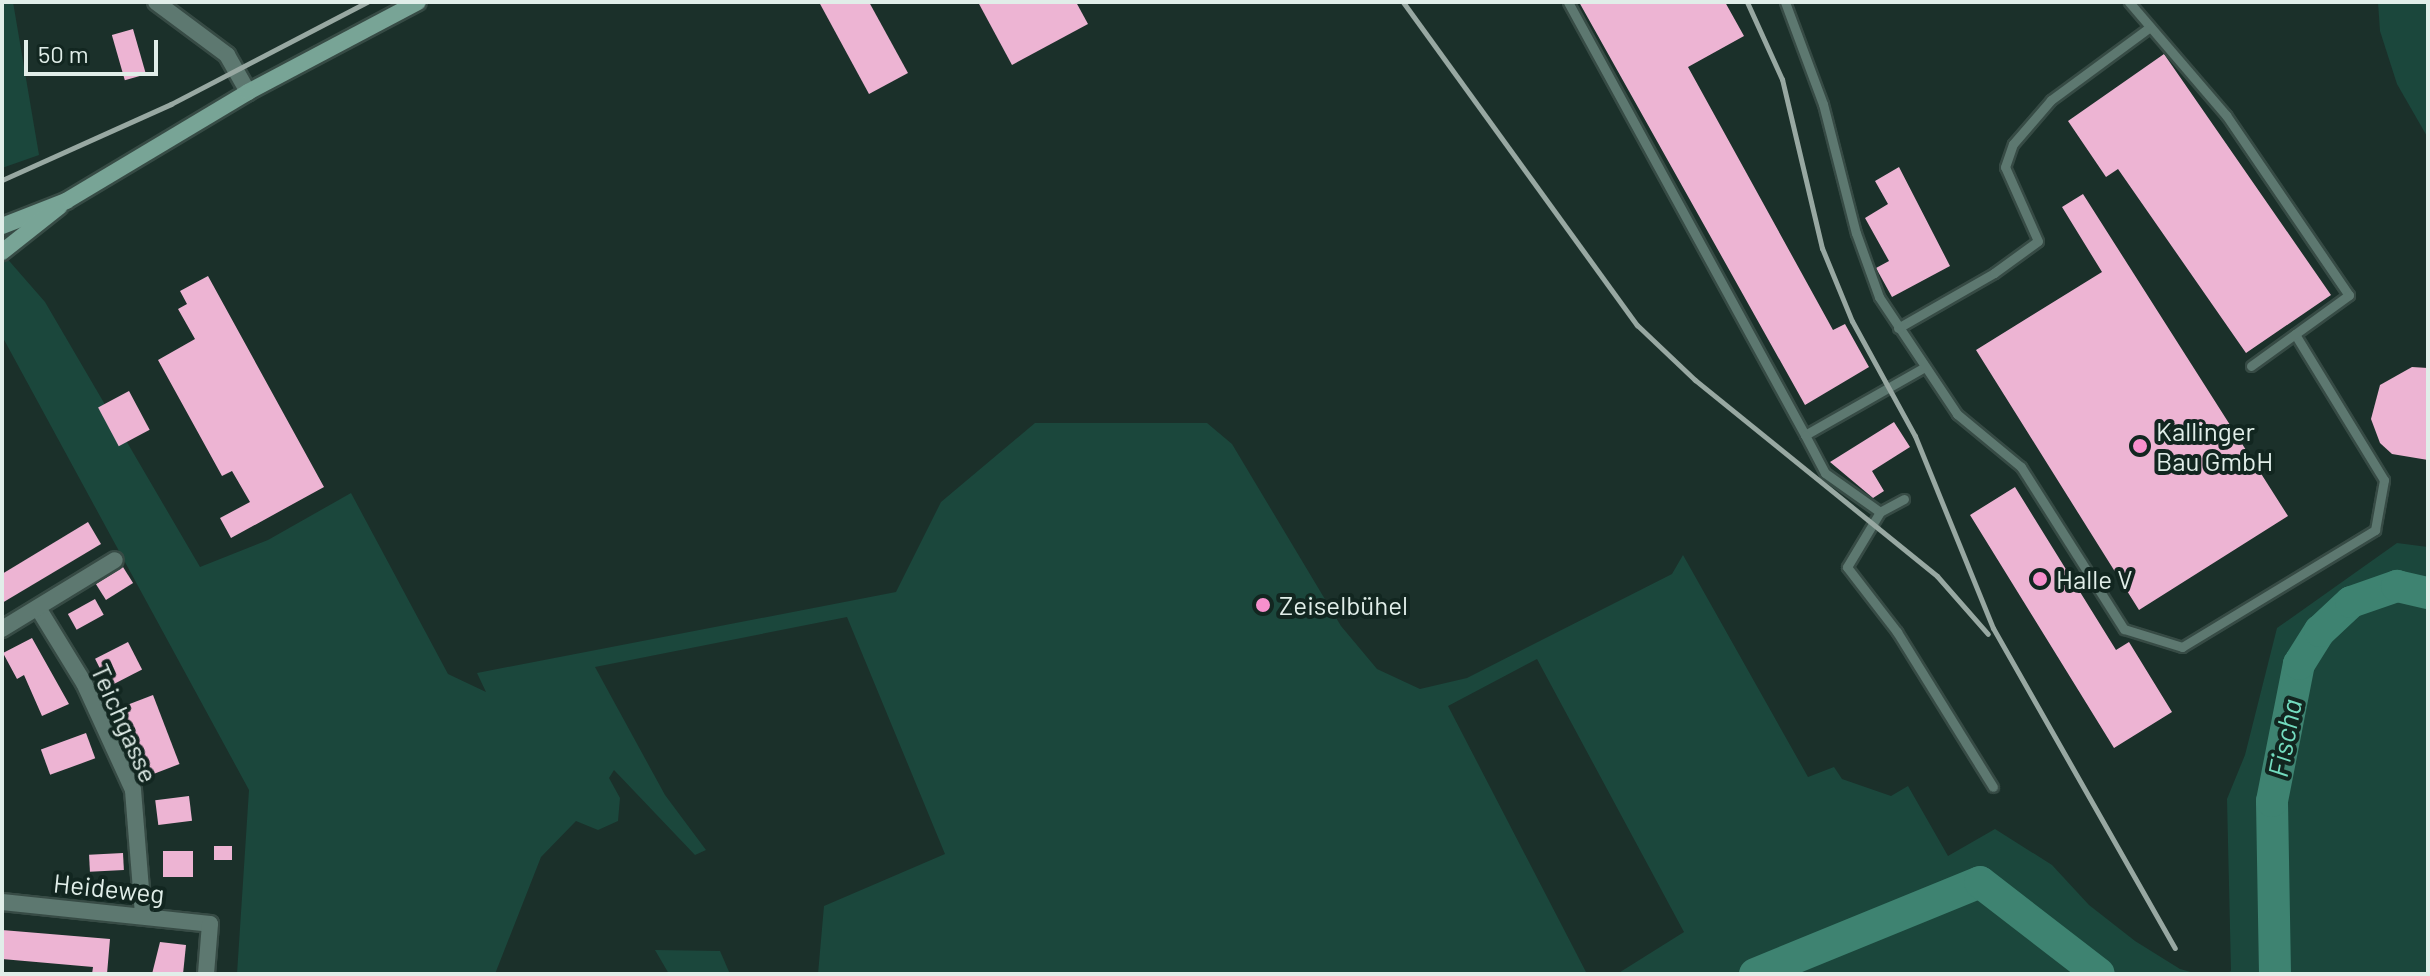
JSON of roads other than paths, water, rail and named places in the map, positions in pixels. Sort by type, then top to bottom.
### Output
[{"type":"main road","points":[[2,252],[66,201],[248,92],[418,2]]},
{"type":"main road","points":[[2,226],[66,201]]},
{"type":"street","points":[[156,2],[227,55],[248,92]]},
{"type":"street","points":[[2,629],[115,560]]},
{"type":"street","name":"Teichgasse","points":[[38,608],[84,683],[133,790],[143,915]]},
{"type":"street","name":"Heideweg","points":[[2,902],[210,924],[206,974]]},
{"type":"lane","points":[[1568,2],[1825,473],[1880,512]]},
{"type":"lane","points":[[1785,2],[1823,104],[1868,270],[1898,328],[1957,414],[2021,467],[2124,629],[2182,647],[2375,530],[2384,480],[2295,334]]},
{"type":"lane","points":[[2129,2],[2226,115],[2349,295],[2251,366]]},
{"type":"lane","points":[[1898,328],[1994,273],[2038,241],[2005,167],[2013,144],[2051,100],[2150,27]]},
{"type":"lane","points":[[1805,435],[1923,368]]},
{"type":"lane","points":[[1904,499],[1880,512],[1847,567],[1904,644],[1993,787]]},
{"type":"waterway","name":"Fischa","points":[[2275,974],[2272,801],[2299,664],[2320,631],[2351,602],[2397,586],[2428,593]]},
{"type":"waterway","name":"Fischa","points":[[1755,974],[1980,882],[2099,974]]},
{"type":"railway","points":[[2,180],[171,104],[367,2]]},
{"type":"railway","points":[[1403,2],[1637,325],[1695,380],[1937,576],[1988,634]]},
{"type":"railway","points":[[1747,2],[1782,79],[1822,248],[1852,321],[1915,436],[1993,628],[2175,948]]},
{"type":"place","name":"Kallinger Bau GmbH","points":[[2140,446]]},
{"type":"place","name":"Halle V","points":[[2040,579]]},
{"type":"place","name":"Zeiselbühel","points":[[1263,605]]}]
